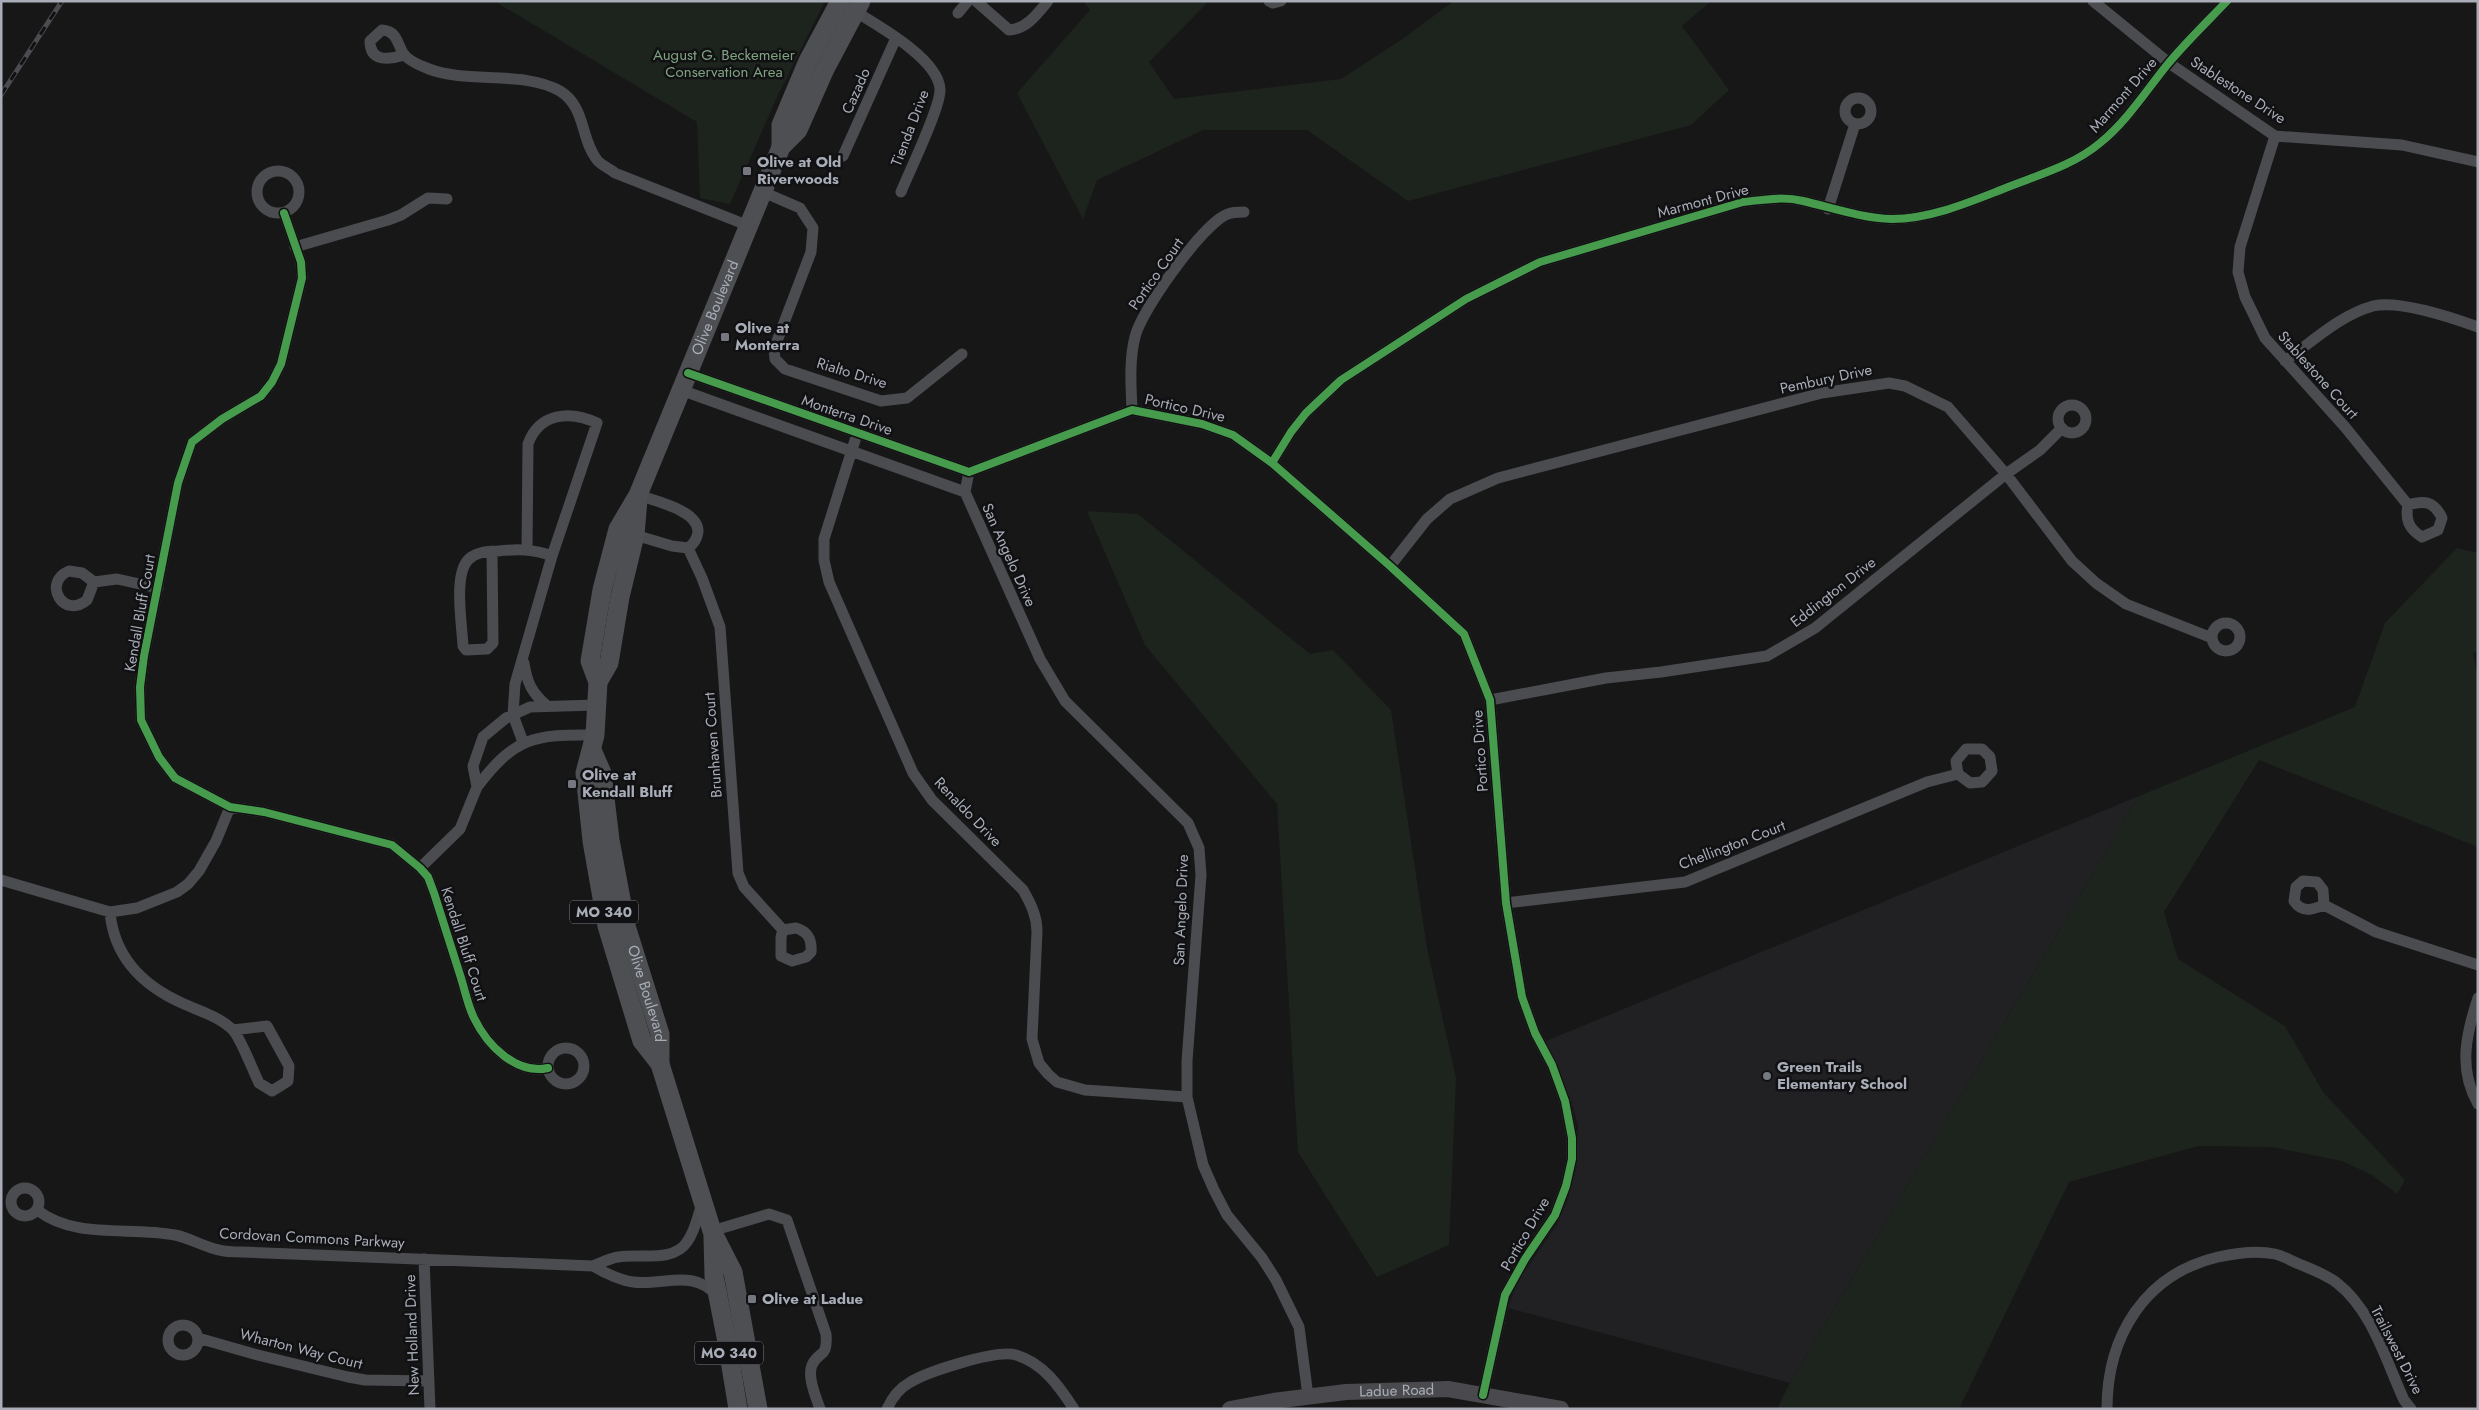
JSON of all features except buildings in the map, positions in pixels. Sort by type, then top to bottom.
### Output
[{"type":"main road","name":"Olive Boulevard","points":[[598,682],[590,661],[602,590],[618,529],[638,496],[781,147],[798,130],[825,69],[849,4]]},
{"type":"main road","name":"Olive Boulevard","points":[[638,496],[635,535],[620,597],[609,662],[598,682],[593,743],[602,773],[610,840],[626,926],[660,1034],[660,1064],[704,1198],[712,1230],[714,1276],[738,1409]]},
{"type":"main road","name":"Olive Boulevard","points":[[712,1230],[733,1272],[758,1409]]},
{"type":"main road","name":"Ladue Road","points":[[1230,1409],[1308,1396],[1346,1392],[1448,1389],[1561,1409]]},
{"type":"street","points":[[958,12],[968,1]]},
{"type":"street","points":[[976,1],[1009,30],[1018,29],[1026,24],[1048,1]]},
{"type":"street","points":[[1269,1],[1273,3],[1282,1]]},
{"type":"street","name":"Stablestone Drive","points":[[2093,1],[2169,63],[2275,136],[2402,145],[2478,162]]},
{"type":"street","name":"Marmont Drive","points":[[1272,463],[1290,432],[1306,413],[1341,380],[1466,300],[1519,271],[1540,262],[1742,202],[1774,198],[1802,200],[1828,209],[1867,217],[1893,219],[1946,210],[2048,173],[2076,159],[2100,143],[2131,111],[2169,63],[2227,1]]},
{"type":"street","name":"Tienda Drive","points":[[849,4],[921,57],[935,74],[940,88],[938,105],[901,192]]},
{"type":"street","name":"Cazado","points":[[843,156],[896,38]]},
{"type":"street","points":[[404,55],[431,70],[488,79],[526,81],[560,92],[581,115],[586,139],[598,160],[615,173],[749,226]]},
{"type":"street","points":[[1828,209],[1855,124]]},
{"type":"street","name":"Stablestone Court","points":[[2275,136],[2240,247],[2238,272],[2245,297],[2264,338],[2345,427],[2408,505]]},
{"type":"street","name":"Rialto Drive","points":[[763,192],[800,208],[813,228],[811,252],[774,349],[775,359],[785,369],[881,401],[907,398],[962,354]]},
{"type":"street","points":[[295,247],[388,220],[401,215],[428,198],[447,199]]},
{"type":"street","name":"Portico Court","points":[[1132,410],[1130,386],[1133,350],[1139,325],[1170,276],[1207,230],[1227,214],[1244,212]]},
{"type":"street","name":"Kendall Bluff Court","points":[[284,213],[301,262],[302,278],[281,364],[272,382],[261,396],[222,419],[192,442],[178,483],[144,656],[140,687],[141,720],[159,757],[175,778],[230,807],[264,812],[392,845],[420,868],[428,876],[473,1016],[484,1035],[504,1056],[526,1068],[537,1070],[548,1068]]},
{"type":"street","points":[[2285,362],[2348,316],[2374,306],[2418,308],[2478,327]]},
{"type":"street","points":[[684,382],[851,451],[965,492]]},
{"type":"street","name":"Monterra Drive","points":[[684,382],[857,434],[969,472]]},
{"type":"street","name":"Pembury Drive","points":[[1390,566],[1427,519],[1450,499],[1498,478],[1822,393],[1889,382],[1905,386],[1948,407],[2006,474],[2072,561],[2096,583],[2126,604],[2212,638]]},
{"type":"street","name":"Portico Drive","points":[[969,472],[1132,410],[1202,424],[1233,435],[1272,463],[1390,566],[1464,634],[1490,700],[1506,904],[1512,952],[1522,997],[1535,1033],[1552,1066],[1565,1101],[1572,1138],[1572,1159],[1566,1186],[1555,1215],[1525,1259],[1505,1296],[1483,1394]]},
{"type":"street","points":[[523,742],[513,715],[515,684],[552,556],[597,423],[588,419],[567,416],[552,417],[543,422],[531,435],[528,444],[527,549]]},
{"type":"street","name":"Eddington Drive","points":[[1490,700],[1606,678],[1661,672],[1767,656],[1815,628],[2006,474],[2040,450],[2062,428]]},
{"type":"street","name":"Renaldo Drive","points":[[857,434],[824,540],[824,560],[829,582],[913,773],[932,800],[1023,890],[1032,906],[1037,919],[1032,1040],[1039,1063],[1052,1078],[1072,1088],[1187,1097]]},
{"type":"street","name":"San Angelo Drive","points":[[969,472],[965,492],[1040,659],[1065,701],[1188,823],[1199,848],[1201,875],[1187,1061],[1187,1097],[1203,1165],[1214,1190],[1227,1215],[1262,1258],[1276,1280],[1299,1327],[1308,1396]]},
{"type":"street","points":[[635,535],[672,546],[688,548],[697,537],[698,530],[694,520],[680,510],[638,496]]},
{"type":"street","name":"Brunhaven Court","points":[[688,548],[702,578],[720,627],[738,873],[744,887],[784,930]]},
{"type":"street","points":[[492,551],[492,643],[487,650],[466,650],[463,646],[460,578],[463,565],[470,558],[492,551],[527,549],[552,556]]},
{"type":"street","points":[[94,582],[117,579],[158,588]]},
{"type":"street","points":[[524,658],[529,686],[535,696],[548,706]]},
{"type":"street","points":[[477,786],[473,766],[483,737],[495,726],[530,707],[596,705]]},
{"type":"street","points":[[420,868],[460,829],[477,786],[496,761],[523,742],[558,735],[593,743]]},
{"type":"street","name":"Chellington Court","points":[[1506,904],[1685,882],[1927,782],[1958,774]]},
{"type":"street","points":[[1,880],[110,912],[137,908],[161,899],[188,884],[199,871],[216,841],[230,807]]},
{"type":"street","points":[[2324,905],[2376,932],[2478,965]]},
{"type":"street","points":[[110,912],[111,929],[119,952],[144,981],[168,997],[219,1019],[233,1030],[259,1083],[272,1091],[288,1082],[290,1074],[286,1060],[267,1026],[233,1030]]},
{"type":"street","points":[[2478,998],[2467,1031],[2465,1069],[2472,1094],[2478,1104]]},
{"type":"street","name":"Cordovan Commons Parkway","points":[[37,1210],[49,1219],[72,1227],[152,1231],[178,1236],[218,1250],[593,1266],[616,1257],[656,1256],[679,1250],[692,1233],[704,1198]]},
{"type":"street","points":[[712,1230],[769,1214],[786,1220],[826,1334],[827,1346],[823,1355],[813,1363],[811,1370],[820,1409]]},
{"type":"street","name":"Trailswest Drive","points":[[2107,1409],[2107,1392],[2113,1354],[2123,1332],[2138,1307],[2162,1282],[2201,1261],[2239,1253],[2275,1254],[2337,1282],[2365,1313],[2407,1406]]},
{"type":"street","name":"New Holland Drive","points":[[424,1260],[430,1409]]},
{"type":"street","name":"Cordovan Commons Parkway","points":[[593,1266],[607,1274],[631,1282],[655,1283],[681,1278],[694,1280],[711,1289],[719,1298]]},
{"type":"street","name":"Wharton Way Court","points":[[198,1338],[348,1377],[365,1380],[429,1381]]},
{"type":"street","points":[[887,1409],[900,1389],[916,1379],[986,1356],[1003,1353],[1015,1354],[1040,1368],[1060,1387],[1074,1409]]},
{"type":"shaded area","name":"Green Trails Elementary School","points":[[2139,796],[1790,1383],[1508,1308],[1523,1274],[1558,1223],[1568,1199],[1577,1165],[1578,1126],[1571,1100],[1546,1041]]},
{"type":"green space","name":"August G. Beckemeier Conservation Area","points":[[494,1],[825,1],[778,95],[730,204],[700,198],[697,122]]},
{"type":"green space","points":[[1083,1],[1209,1],[1149,62],[1174,99],[1341,79],[1401,40],[1454,1],[1711,1],[1682,26],[1729,90],[1691,125],[1408,201],[1307,130],[1203,130],[1097,180],[1083,219],[1017,93],[1090,10]]},
{"type":"green space","points":[[1087,511],[1138,514],[1310,654],[1333,650],[1391,710],[1427,948],[1456,1078],[1449,1245],[1377,1277],[1298,1152],[1277,804],[1145,645]]},
{"type":"green space","points":[[2457,548],[2478,553],[2478,651],[2473,653],[2478,680],[2478,847],[2259,760],[2164,912],[2178,959],[2285,1026],[2323,1092],[2405,1180],[2397,1194],[2372,1175],[2342,1161],[2272,1147],[2198,1146],[2069,1182],[1959,1409],[1777,1409],[1790,1383],[2139,796],[2355,707],[2385,623]]},
{"type":"railway","points":[[1,95],[62,1]]},
{"type":"cycle path","points":[[1272,463],[1291,432],[1306,413],[1341,380],[1466,299],[1540,262],[1743,202],[1788,199],[1869,217],[1892,219],[1933,214],[1959,206],[2064,165],[2100,143],[2128,116],[2174,57],[2227,1]]},
{"type":"cycle path","points":[[284,213],[301,262],[302,278],[281,364],[272,382],[261,396],[222,419],[192,442],[178,483],[144,656],[140,687],[141,720],[159,757],[175,778],[230,807],[264,812],[392,845],[420,868],[428,877],[468,1003],[480,1028],[495,1048],[514,1062],[536,1069],[548,1068]]},
{"type":"cycle path","points":[[688,373],[969,472],[1132,410],[1202,424],[1233,435],[1272,463],[1390,566],[1464,634],[1490,700],[1506,903],[1522,997],[1535,1033],[1552,1065],[1565,1101],[1572,1138],[1572,1159],[1566,1186],[1555,1215],[1525,1259],[1505,1295],[1483,1395]]},
{"type":"place","name":"Olive at Old Riverwoods","points":[[747,171]]},
{"type":"place","name":"Olive at Monterra","points":[[725,337]]},
{"type":"place","name":"Olive at Kendall Bluff","points":[[572,784]]},
{"type":"place","name":"Green Trails Elementary School","points":[[1767,1076]]},
{"type":"place","name":"Olive at Ladue","points":[[752,1299]]}]
